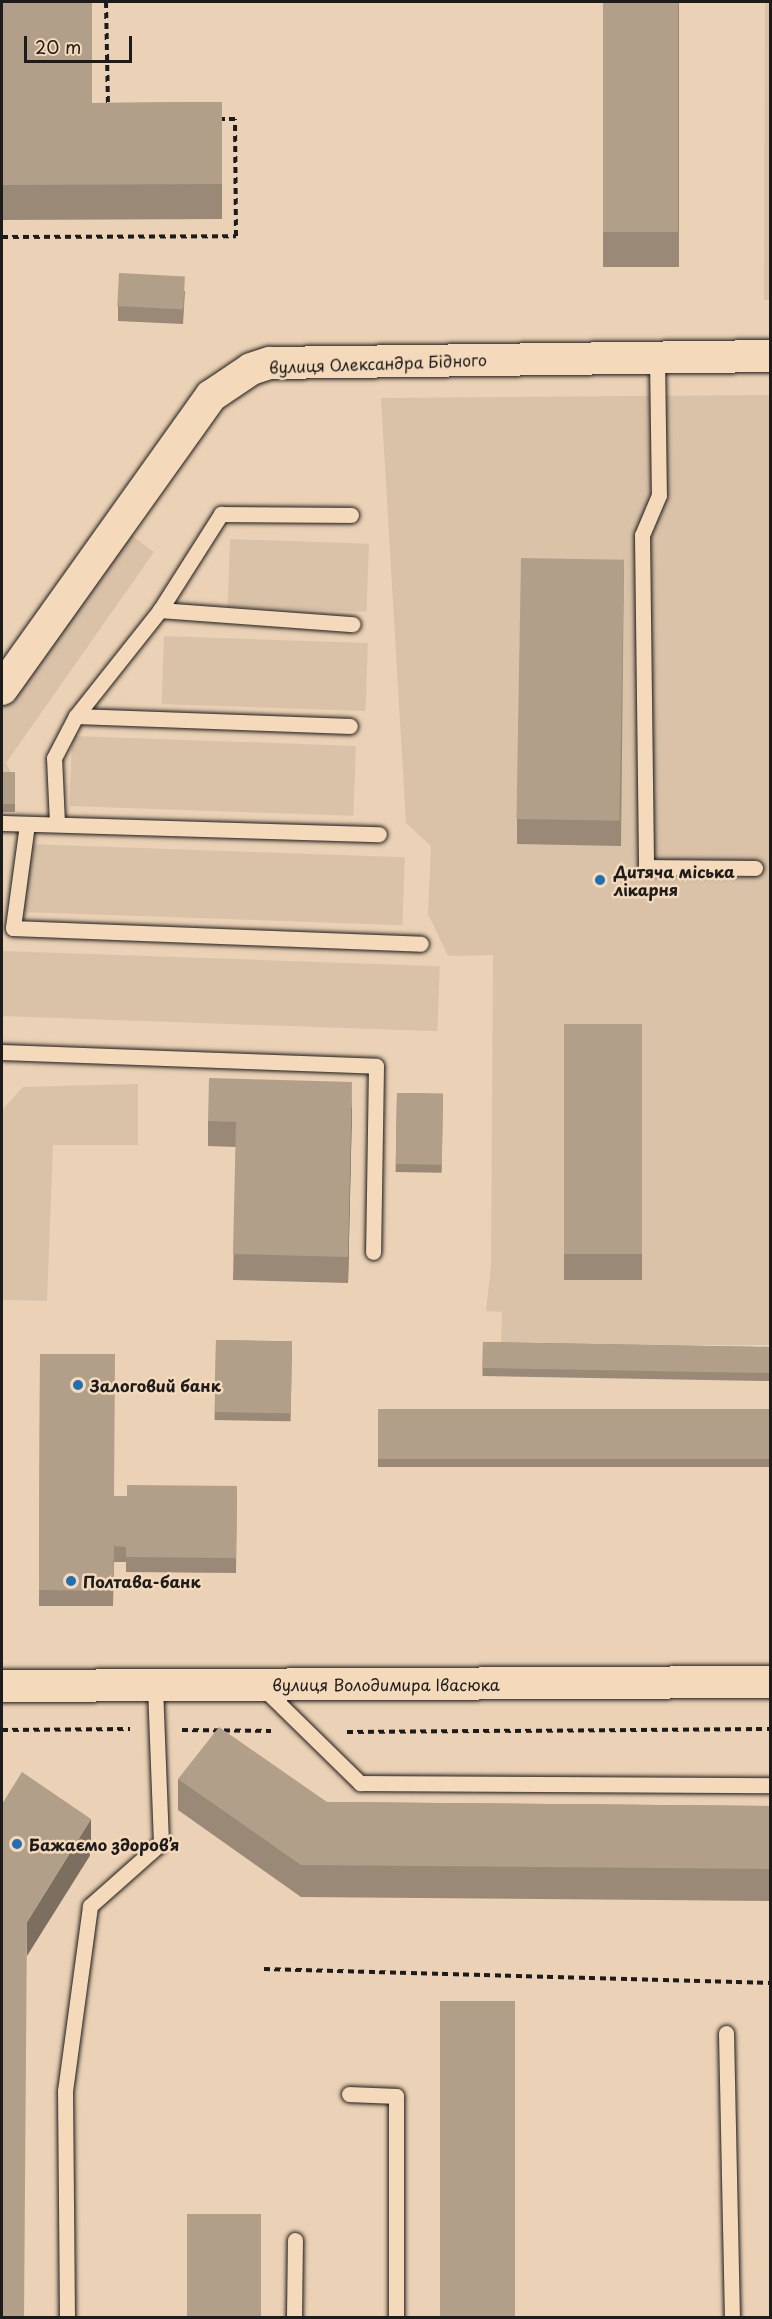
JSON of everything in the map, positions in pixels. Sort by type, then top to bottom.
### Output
[{"type":"street","name":"вулиця Олександра Бідного","points":[[2,689],[211,396],[251,369],[270,363],[771,356]]},
{"type":"street","name":"вулиця Володимира Івасюка","points":[[2,1686],[771,1682]]},
{"type":"lane","points":[[657,357],[658,495],[642,535],[646,867],[755,868]]},
{"type":"lane","points":[[57,823],[54,758],[76,716],[159,610],[221,514],[351,515]]},
{"type":"lane","points":[[159,610],[352,624]]},
{"type":"lane","points":[[76,716],[350,726]]},
{"type":"lane","points":[[2,823],[380,834]]},
{"type":"lane","points":[[27,824],[13,927],[421,944]]},
{"type":"lane","points":[[2,1052],[375,1066],[373,1252]]},
{"type":"lane","points":[[260,1684],[360,1783],[771,1785]]},
{"type":"lane","points":[[67,2318],[65,2091],[90,1906],[161,1843],[155,1685]]},
{"type":"lane","points":[[726,2033],[732,2318]]},
{"type":"lane","points":[[349,2094],[396,2096],[396,2318]]},
{"type":"lane","points":[[294,2318],[295,2240]]},
{"type":"path","points":[[106,2],[108,109]]},
{"type":"path","points":[[2,237],[236,236],[235,119],[212,120]]},
{"type":"path","points":[[2,1731],[771,1730]]},
{"type":"path","points":[[264,1969],[771,1983]]},
{"type":"shaded area","points":[[765,2],[770,2],[770,300],[764,300]]},
{"type":"shaded area","name":"Дитяча міська лікарня","points":[[770,395],[770,1345],[501,1346],[502,1312],[486,1311],[491,1266],[493,955],[448,956],[428,914],[431,846],[406,823],[381,398]]},
{"type":"shaded area","points":[[124,530],[154,552],[6,763],[15,780],[2,780],[2,704]]},
{"type":"shaded area","points":[[230,539],[369,544],[367,612],[228,607]]},
{"type":"shaded area","points":[[164,636],[368,643],[366,711],[162,704]]},
{"type":"shaded area","points":[[72,736],[356,746],[353,816],[70,806]]},
{"type":"shaded area","points":[[25,844],[405,857],[402,925],[23,912]]},
{"type":"shaded area","points":[[2,951],[440,966],[437,1031],[2,1016]]},
{"type":"shaded area","points":[[138,1084],[138,1145],[53,1145],[47,1301],[2,1300],[2,1110],[23,1087]]},
{"type":"building","points":[[2,2],[92,2],[92,103],[222,102],[222,184],[2,185]]},
{"type":"building","points":[[603,2],[678,2],[678,232],[603,232]]},
{"type":"building","points":[[119,273],[185,276],[183,309],[117,306]]},
{"type":"building","points":[[521,558],[624,560],[619,821],[516,819]]},
{"type":"building","points":[[2,772],[15,772],[15,804],[2,804]]},
{"type":"building","points":[[564,1024],[642,1024],[642,1254],[564,1254]]},
{"type":"building","points":[[209,1078],[352,1082],[348,1257],[233,1254],[236,1122],[208,1121]]},
{"type":"building","points":[[397,1093],[443,1094],[442,1165],[396,1164]]},
{"type":"building","points":[[216,1340],[292,1341],[291,1413],[215,1412]]},
{"type":"building","points":[[483,1342],[770,1347],[770,1373],[483,1368]]},
{"type":"building","points":[[40,1354],[115,1354],[114,1496],[127,1496],[127,1485],[237,1486],[236,1558],[126,1557],[126,1547],[114,1546],[113,1591],[39,1590]]},
{"type":"building","points":[[378,1409],[770,1409],[770,1459],[378,1459]]},
{"type":"building","points":[[219,1727],[327,1802],[771,1806],[771,1869],[301,1865],[178,1779]]},
{"type":"building","points":[[22,1772],[91,1819],[27,1922],[24,2318],[2,2318],[2,1804]]},
{"type":"building","points":[[440,2001],[515,2001],[515,2318],[440,2318]]},
{"type":"building","points":[[187,2214],[261,2214],[261,2318],[187,2318]]},
{"type":"place","name":"Дитяча міська лікарня","points":[[600,880]]},
{"type":"place","name":"Залоговий банк","points":[[78,1385]]},
{"type":"place","name":"Полтава-банк","points":[[71,1581]]},
{"type":"place","name":"Бажаємо здоровʼя","points":[[17,1844]]}]
